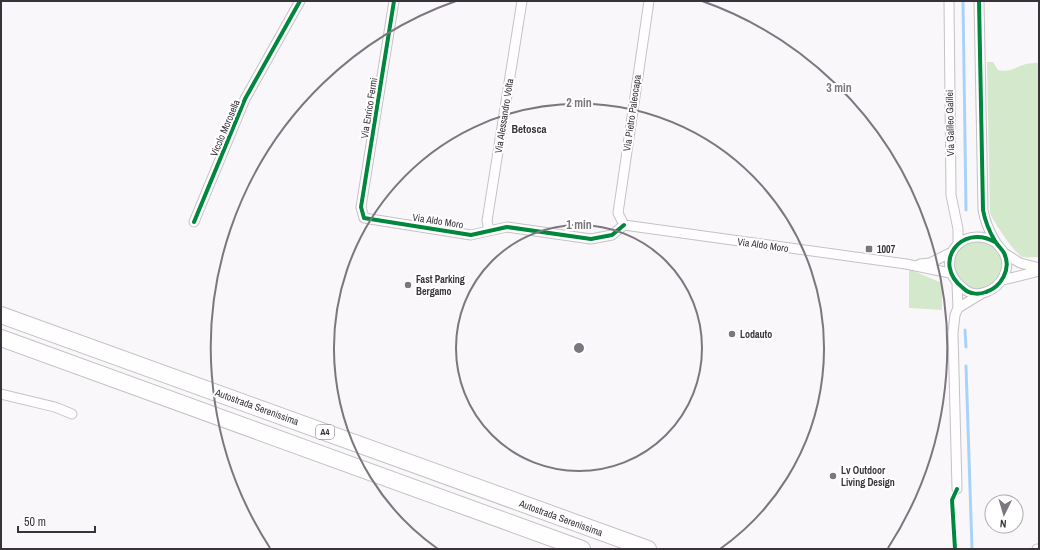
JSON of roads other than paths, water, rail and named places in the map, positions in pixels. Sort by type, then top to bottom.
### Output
[{"type":"highway","name":"Autostrada Serenissima","points":[[1,315],[648,549]]},
{"type":"highway","name":"A4","points":[[1,338],[582,549]]},
{"type":"street","name":"Vicolo Morosella","points":[[194,222],[245,99],[300,1]]},
{"type":"street","name":"Via Enrico Fermi","points":[[364,218],[361,207],[394,1]]},
{"type":"street","name":"Via Alessandro Volta","points":[[489,231],[487,221],[522,1]]},
{"type":"street","name":"Via Pietro Paleocapa","points":[[624,225],[618,213],[648,1]]},
{"type":"street","name":"Via Galileo Galilei","points":[[949,1],[951,195],[958,230],[958,244]]},
{"type":"street","points":[[979,1],[983,210],[985,222],[995,242],[1004,253],[1020,263],[1039,270]]},
{"type":"street","name":"Via Aldo Moro","points":[[364,218],[471,235],[507,227],[591,239],[612,236],[624,225],[906,264],[950,273]]},
{"type":"street","points":[[982,293],[966,291],[957,284],[950,273],[949,259],[958,244],[972,237],[988,238],[995,242]]},
{"type":"street","name":"Via Aldo Moro","points":[[906,264],[930,263],[952,252]]},
{"type":"street","points":[[1003,280],[1006,262],[1004,253]]},
{"type":"street","points":[[958,308],[982,293],[990,291],[1003,280],[1039,270]]},
{"type":"street","points":[[957,284],[958,308],[955,316],[953,333],[957,489]]},
{"type":"street","points":[[1,394],[55,407],[72,414]]},
{"type":"waterway","points":[[963,1],[966,210]]},
{"type":"waterway","points":[[965,330],[966,347]]},
{"type":"waterway","points":[[966,366],[972,549]]},
{"type":"place","name":"1007","points":[[869,249]]},
{"type":"place","name":"Fast Parking Bergamo","points":[[408,285]]},
{"type":"place","name":"Lodauto","points":[[732,334]]},
{"type":"place","name":"Lv Outdoor Living Design","points":[[833,476]]},
{"type":"district","name":"Betosca","points":[[529,129]]}]
